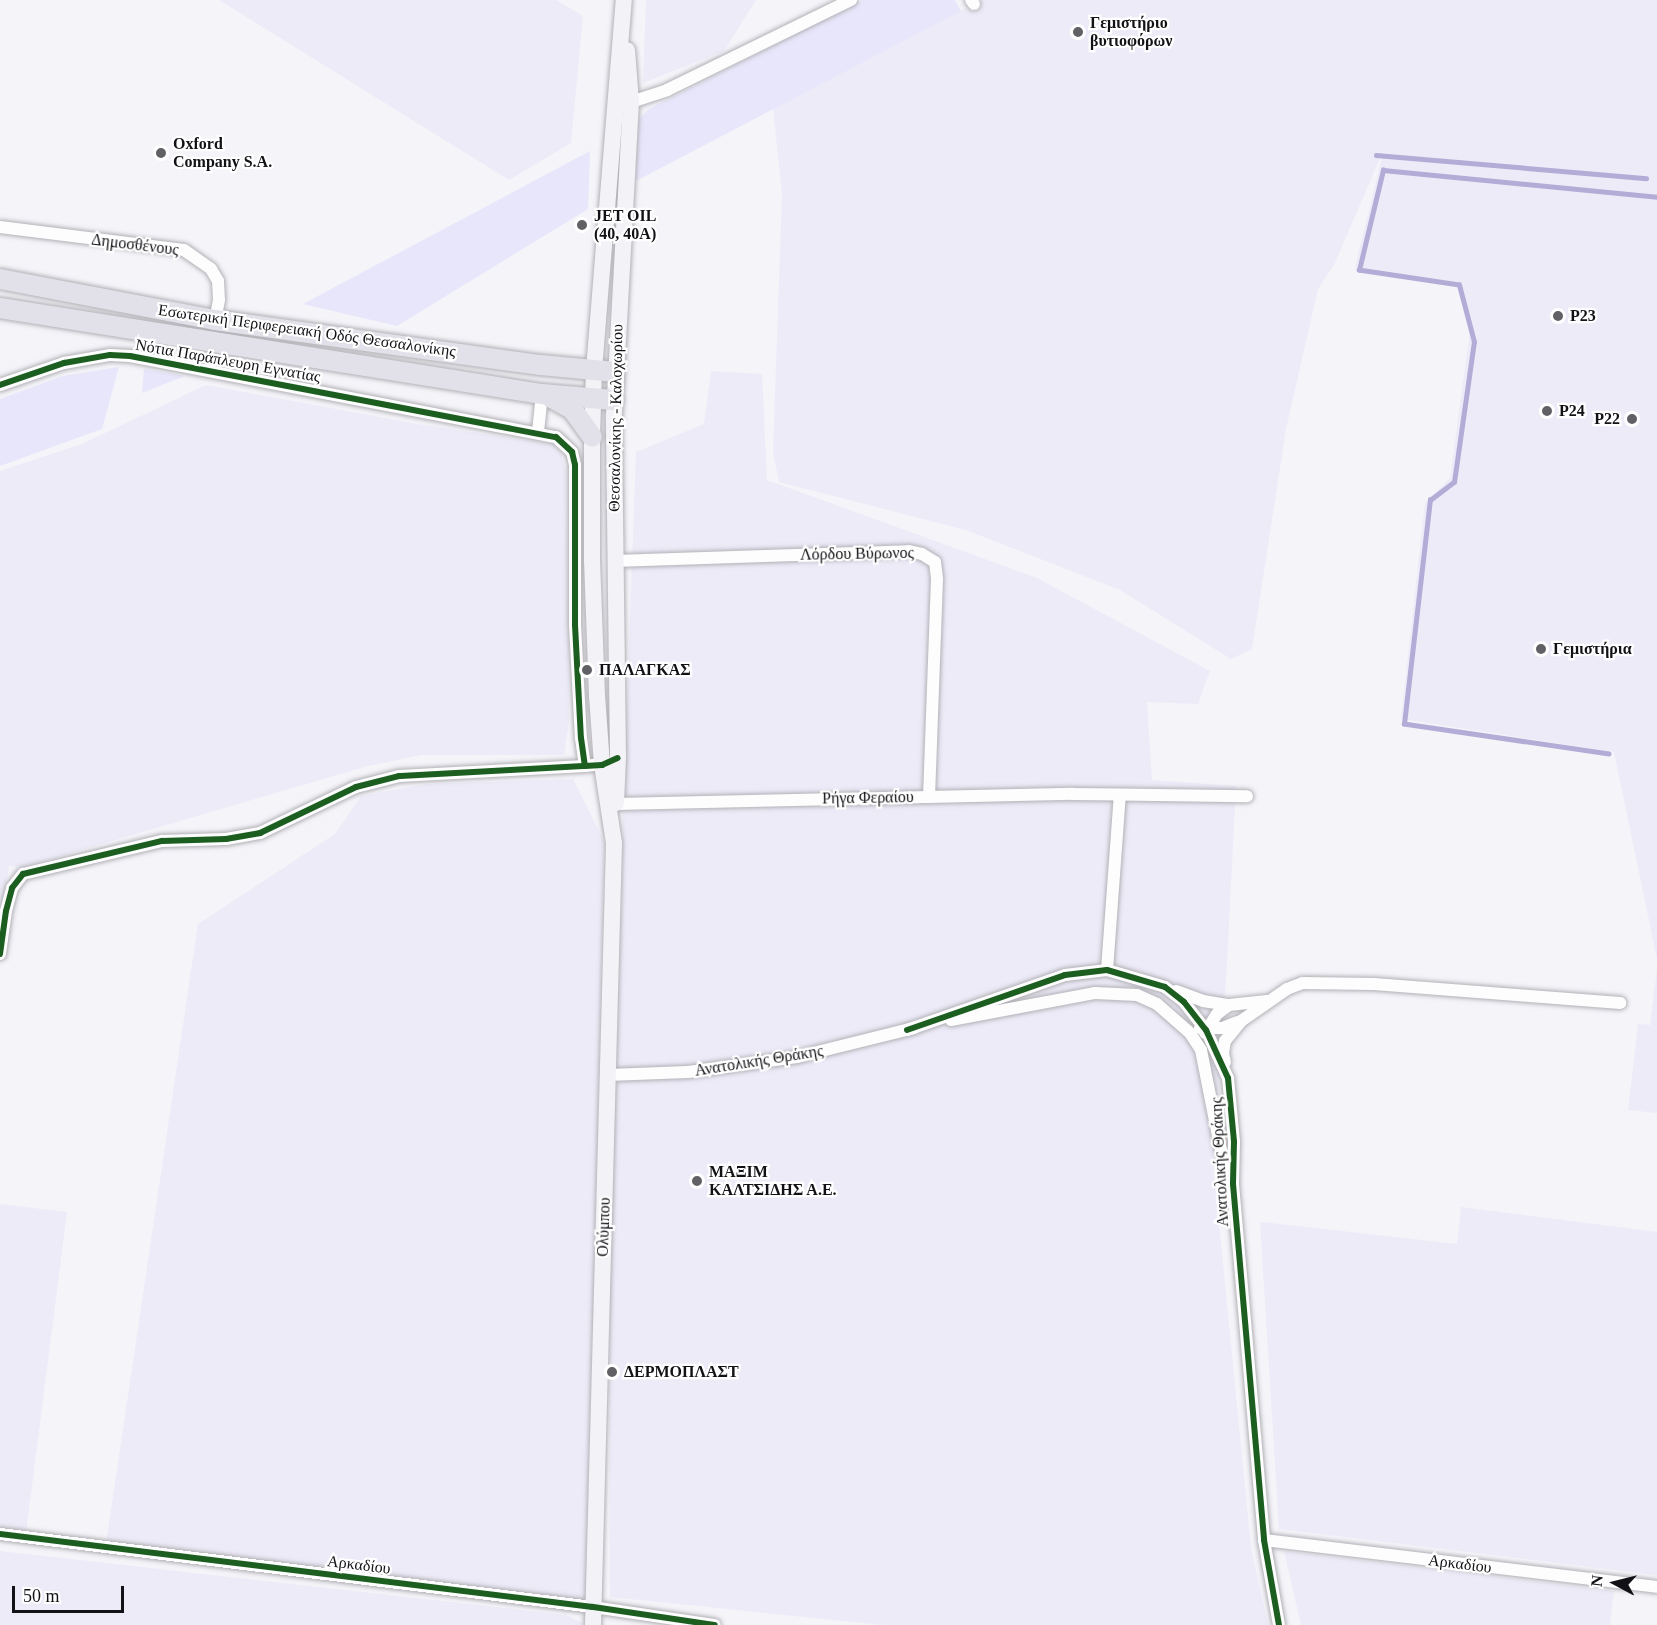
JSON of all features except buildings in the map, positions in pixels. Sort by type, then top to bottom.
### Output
[{"type":"highway","name":"Εσωτερική Περιφερειακή Οδός Θεσσαλονίκης","points":[[0,279],[216,320],[615,372]]},
{"type":"highway","name":"Εσωτερική Περιφερειακή Οδός Θεσσαλονίκης","points":[[0,308],[542,394],[614,399]]},
{"type":"highway","points":[[542,394],[572,409],[592,437]]},
{"type":"main road","name":"Θεσσαλονίκης - Καλοχωρίου","points":[[610,762],[614,399],[631,102],[624,4]]},
{"type":"main road","name":"Θεσσαλονίκης - Καλοχωρίου","points":[[613,828],[616,804],[610,762],[592,562],[592,437],[594,370],[611,138],[624,4]]},
{"type":"main road","points":[[610,762],[613,828]]},
{"type":"main road","name":"Ολύμπου","points":[[593,1625],[613,828]]},
{"type":"street","points":[[631,102],[667,90],[851,0]]},
{"type":"street","name":"Δημοσθένους","points":[[0,227],[184,250],[211,269],[218,281],[219,300],[216,320]]},
{"type":"street","name":"Νότια Παράπλευρη Εγνατίας","points":[[0,385],[64,363],[111,355],[130,356],[538,432],[556,437],[566,443],[575,465],[576,625],[581,738],[585,766]]},
{"type":"street","points":[[538,432],[542,394]]},
{"type":"street","name":"Λόρδου Βύρωνος","points":[[614,561],[909,551],[922,554],[934,562],[937,579],[929,797]]},
{"type":"street","points":[[0,954],[10,896],[22,873],[162,841],[226,839],[260,833],[356,787],[399,776],[585,766],[610,762]]},
{"type":"street","points":[[1107,970],[1120,795]]},
{"type":"street","name":"Ρήγα Φεραίου","points":[[616,804],[929,797],[1246,796]]},
{"type":"street","name":"Ανατολικής Θράκης","points":[[907,1030],[1065,975],[1107,970],[1165,987],[1184,1002],[1206,1030],[1228,1078],[1234,1142],[1233,1184],[1264,1540],[1279,1625]]},
{"type":"street","points":[[1228,1078],[1223,1053],[1225,1041],[1241,1021],[1268,1001],[1303,983],[1620,1003]]},
{"type":"street","points":[[1165,987],[1203,1000],[1229,1005],[1268,1001]]},
{"type":"street","name":"Ανατολικής Θράκης","points":[[608,1074],[688,1072],[797,1057],[907,1030],[1095,993],[1137,995],[1158,1004],[1179,1023],[1201,1050],[1220,1146],[1233,1184]]},
{"type":"street","points":[[1201,1050],[1206,1030],[1217,1014],[1229,1005]]},
{"type":"street","points":[[1179,1023],[1206,1030],[1222,1028],[1241,1021]]},
{"type":"street","name":"Αρκαδίου","points":[[0,1534],[593,1607],[715,1625]]},
{"type":"street","name":"Αρκαδίου","points":[[1264,1540],[1657,1587]]},
{"type":"shaded area","points":[[219,0],[556,0],[583,16],[571,143],[509,180]]},
{"type":"shaded area","points":[[646,0],[756,0],[724,51],[643,83]]},
{"type":"shaded area","points":[[863,0],[955,0],[961,11],[636,181],[634,124],[649,109]]},
{"type":"shaded area","points":[[983,0],[1657,0],[1657,959],[1614,752],[1401,719],[1425,503],[1450,478],[1470,331],[1456,284],[1355,267],[1384,149],[1335,263],[1318,289],[1286,429],[1252,649],[1231,659],[1120,590],[966,530],[779,482],[773,452],[782,195],[773,108],[831,74]]},
{"type":"shaded area","points":[[590,151],[588,209],[397,326],[303,304]]},
{"type":"shaded area","points":[[119,367],[102,429],[0,466],[0,399],[63,376]]},
{"type":"shaded area","points":[[144,369],[185,376],[142,393]]},
{"type":"shaded area","points":[[711,371],[762,374],[767,480],[1037,578],[1210,671],[1198,704],[1147,702],[1152,780],[1236,786],[1227,963],[1213,1162],[1251,1548],[1268,1625],[882,1625],[610,1597],[608,1075],[622,909],[623,814],[636,452],[704,424]]},
{"type":"shaded area","points":[[206,385],[417,424],[553,444],[561,454],[566,470],[569,721],[564,755],[421,755],[368,766],[23,867],[9,866],[0,928],[0,471],[82,444]]},
{"type":"shaded area","points":[[573,779],[604,841],[587,1597],[582,1601],[106,1544],[198,924],[335,834],[361,796],[427,784]]},
{"type":"shaded area","points":[[1657,970],[1657,1113],[1628,1110],[1638,1024],[1650,1025]]},
{"type":"shaded area","points":[[0,1204],[67,1212],[26,1533],[0,1530]]},
{"type":"shaded area","points":[[1461,1207],[1657,1232],[1657,1575],[1279,1529],[1260,1222],[1457,1244]]},
{"type":"shaded area","points":[[0,1551],[566,1615],[587,1625],[0,1625]]},
{"type":"shaded area","points":[[1284,1551],[1614,1591],[1610,1625],[1301,1625]]},
{"type":"waterway","points":[[1376,155],[1646,178]]},
{"type":"waterway","points":[[1609,754],[1404,724],[1430,500],[1454,482],[1474,342],[1459,285],[1359,270],[1383,170],[1657,197]]},
{"type":"cycle path","points":[[0,385],[64,363],[110,355],[130,356],[556,437],[572,452],[575,465],[575,625],[581,738],[585,766],[602,765],[618,758]]},
{"type":"cycle path","points":[[0,954],[12,888],[23,874],[162,841],[226,839],[260,833],[356,787],[399,776],[585,766]]},
{"type":"cycle path","points":[[907,1030],[1065,975],[1107,970],[1165,987],[1184,1002],[1206,1030],[1228,1078],[1234,1142],[1233,1184],[1264,1540],[1279,1625]]},
{"type":"cycle path","points":[[0,1534],[593,1607],[715,1625]]},
{"type":"place","name":"Γεμιστήριο βυτιοφόρων","points":[[1078,32]]},
{"type":"place","name":"Oxford Company S.A.","points":[[161,153]]},
{"type":"place","name":"JET OIL (40, 40Α)","points":[[582,225]]},
{"type":"place","name":"P23","points":[[1558,316]]},
{"type":"place","name":"P24","points":[[1547,411]]},
{"type":"place","name":"P22","points":[[1632,419]]},
{"type":"place","name":"Γεμιστήρια","points":[[1541,649]]},
{"type":"place","name":"ΠΑΛΑΓΚΑΣ","points":[[587,670]]},
{"type":"place","name":"ΜΑΞΙΜ ΚΑΛΤΣΙΔΗΣ Α.Ε.","points":[[697,1181]]},
{"type":"place","name":"ΔΕΡΜΟΠΛΑΣΤ","points":[[612,1372]]}]
